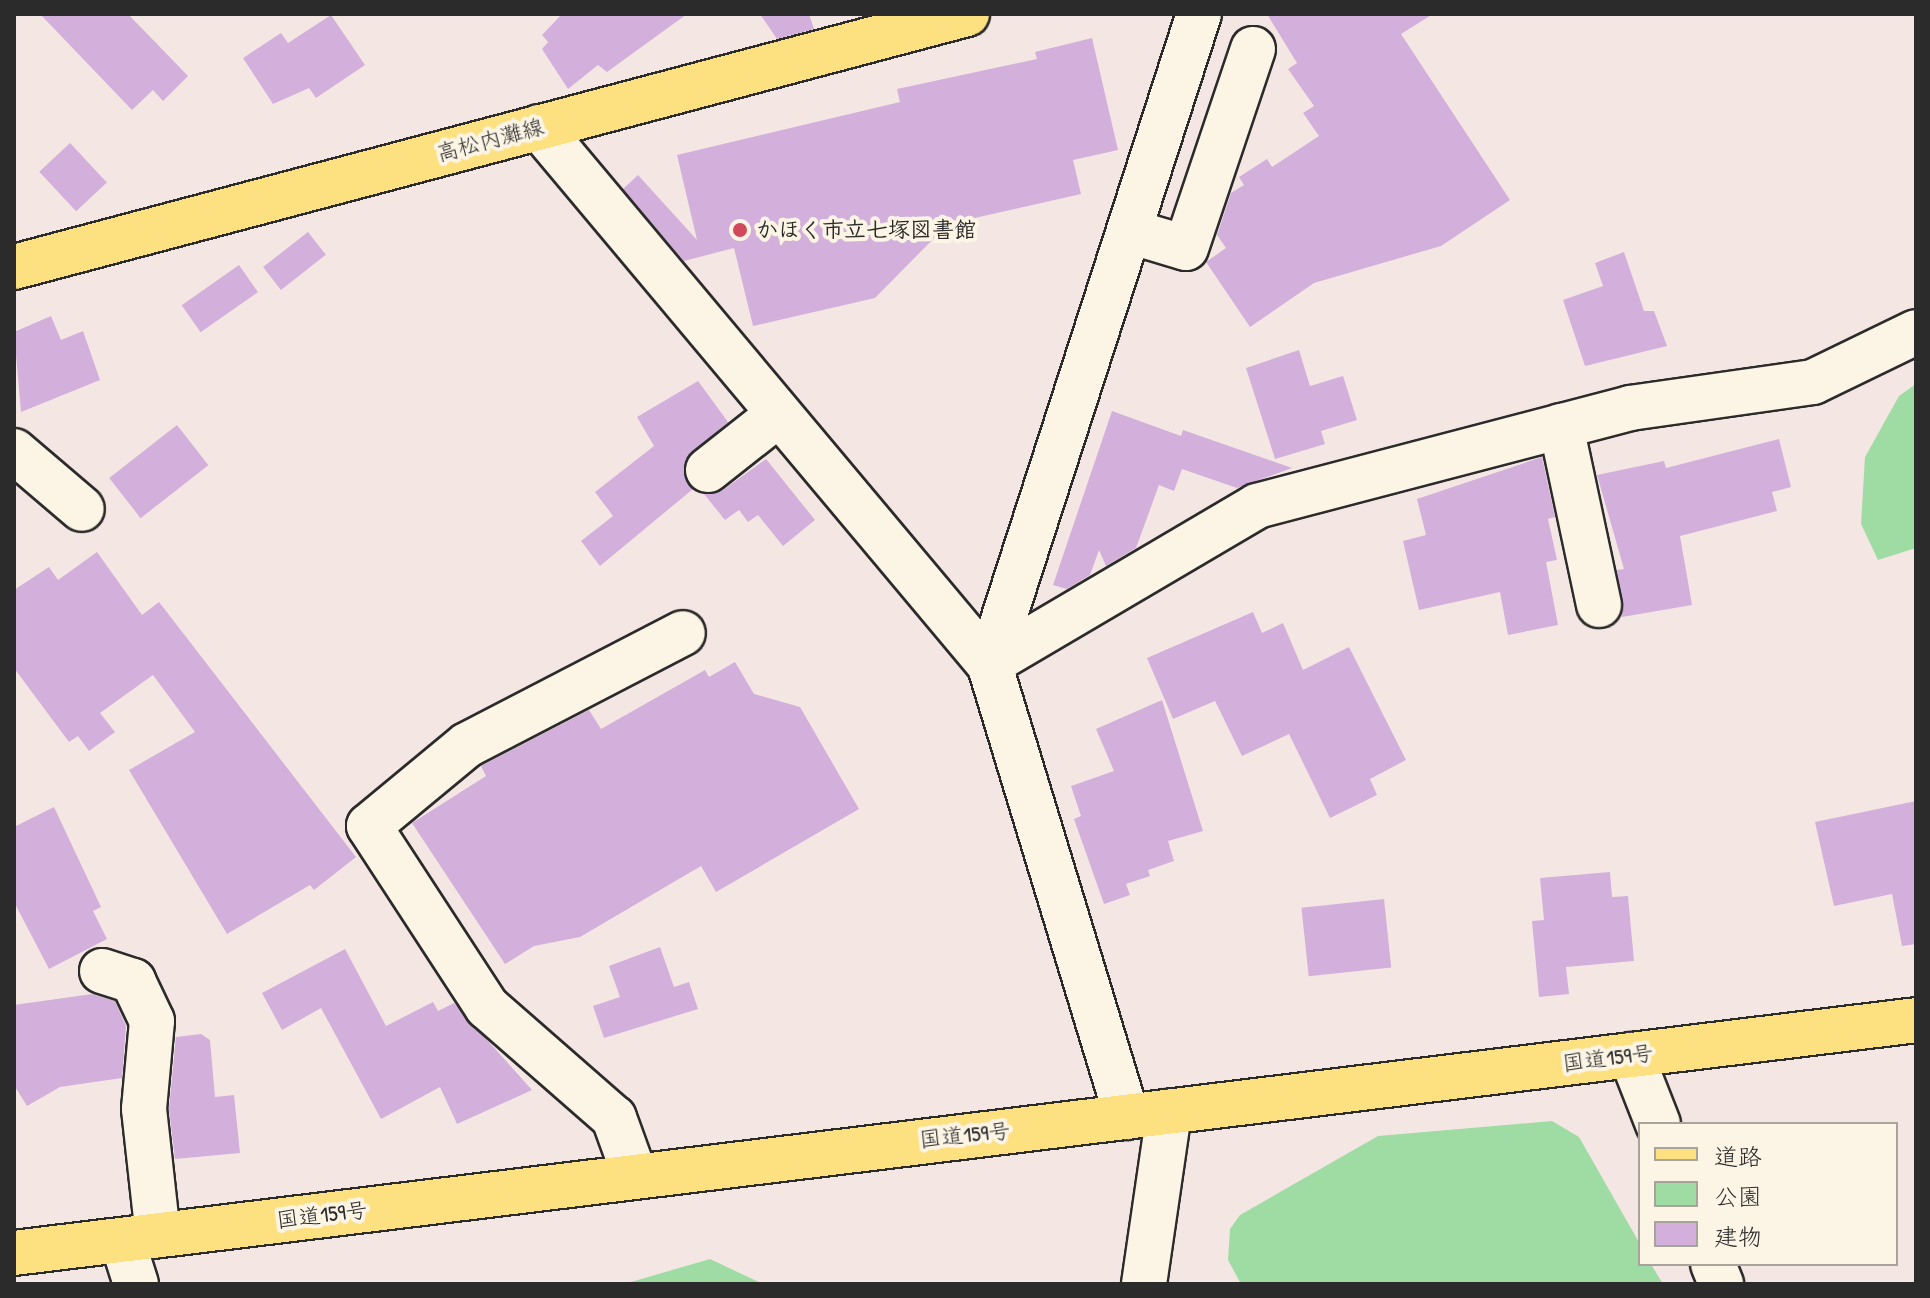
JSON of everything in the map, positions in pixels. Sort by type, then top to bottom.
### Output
[{"type":"main road","name":"高松内灘線","points":[[14,267],[967,14]]},
{"type":"main road","name":"国道159号","points":[[14,1253],[1916,1020]]},
{"type":"street","points":[[989,664],[1199,14]]},
{"type":"street","points":[[1129,231],[1186,248],[1253,49]]},
{"type":"street","points":[[539,127],[989,664],[1127,1117]]},
{"type":"street","points":[[989,664],[1257,506],[1630,408],[1813,382],[1916,332]]},
{"type":"street","points":[[708,470],[779,414]]},
{"type":"street","points":[[1561,426],[1599,605]]},
{"type":"street","points":[[14,451],[82,509]]},
{"type":"street","points":[[635,1176],[614,1118],[487,1007],[369,826],[467,745],[683,633]]},
{"type":"street","points":[[102,971],[133,981],[152,1021],[144,1109],[136,1284]]},
{"type":"street","points":[[1631,1055],[1657,1122]]},
{"type":"street","points":[[1144,1284],[1169,1112]]},
{"type":"green space","points":[[1916,384],[1916,548],[1878,560],[1861,524],[1865,457],[1899,396]]},
{"type":"green space","points":[[1552,1121],[1579,1137],[1638,1240],[1638,1266],[1652,1266],[1663,1284],[1241,1284],[1228,1260],[1230,1229],[1240,1215],[1378,1136]]},
{"type":"green space","points":[[710,1259],[763,1284],[624,1284]]},
{"type":"building","points":[[40,14],[128,14],[188,76],[163,101],[153,90],[132,110]]},
{"type":"building","points":[[562,14],[687,14],[607,72],[598,65],[568,89],[542,49],[548,42],[542,35]]},
{"type":"building","points":[[760,14],[809,14],[814,29],[777,39]]},
{"type":"building","points":[[1267,14],[1433,14],[1401,34],[1510,200],[1441,246],[1314,283],[1250,327],[1206,262],[1226,248],[1217,235],[1231,193],[1244,185],[1239,177],[1267,159],[1272,167],[1319,136],[1303,113],[1314,106],[1288,69],[1297,63]]},
{"type":"building","points":[[331,15],[365,65],[316,98],[309,88],[273,104],[243,58],[281,33],[288,43]]},
{"type":"building","points":[[1092,38],[1118,150],[1073,160],[1081,194],[948,224],[875,298],[753,326],[734,248],[684,261],[623,189],[638,175],[697,240],[677,155],[900,102],[897,89],[1037,59],[1035,52]]},
{"type":"building","points":[[70,143],[107,182],[76,211],[39,172]]},
{"type":"building","points":[[308,232],[326,255],[281,290],[263,267]]},
{"type":"building","points":[[1624,252],[1644,311],[1654,311],[1667,346],[1585,366],[1563,300],[1603,286],[1595,263]]},
{"type":"building","points":[[239,265],[258,292],[201,332],[182,305]]},
{"type":"building","points":[[51,316],[61,340],[83,331],[100,380],[21,412],[14,332]]},
{"type":"building","points":[[1299,350],[1310,386],[1343,376],[1357,420],[1321,431],[1325,444],[1275,459],[1246,368]]},
{"type":"building","points":[[698,381],[728,422],[685,460],[693,489],[600,566],[581,541],[613,516],[595,492],[654,446],[637,417]]},
{"type":"building","points":[[1112,411],[1181,436],[1183,430],[1292,468],[1237,488],[1182,469],[1174,491],[1159,485],[1136,548],[1106,566],[1099,550],[1090,575],[1067,589],[1053,585]]},
{"type":"building","points":[[177,425],[208,465],[141,518],[109,478]]},
{"type":"building","points":[[1779,439],[1791,487],[1772,492],[1777,511],[1680,536],[1692,605],[1622,617],[1617,570],[1624,569],[1597,475],[1664,461],[1666,468]]},
{"type":"building","points":[[1542,457],[1555,517],[1548,519],[1557,560],[1546,562],[1558,625],[1508,635],[1500,592],[1419,610],[1403,541],[1426,535],[1417,499]]},
{"type":"building","points":[[766,459],[815,520],[783,546],[758,515],[748,522],[739,510],[725,520],[704,494],[723,490]]},
{"type":"building","points":[[97,552],[142,615],[159,602],[356,857],[314,890],[310,885],[227,934],[129,770],[195,732],[153,675],[100,713],[115,732],[89,751],[78,736],[69,742],[14,668],[14,590],[49,567],[58,580]]},
{"type":"building","points":[[1253,612],[1262,633],[1283,623],[1303,670],[1349,647],[1406,760],[1370,779],[1377,795],[1330,818],[1289,734],[1242,756],[1215,701],[1173,719],[1147,658]]},
{"type":"building","points":[[735,662],[754,694],[800,707],[859,809],[716,892],[701,866],[580,937],[534,946],[505,964],[412,823],[486,776],[481,766],[589,710],[601,729],[705,670],[709,677]]},
{"type":"building","points":[[1162,700],[1203,831],[1168,841],[1174,861],[1148,870],[1150,876],[1126,884],[1130,895],[1104,904],[1074,819],[1081,816],[1071,786],[1114,771],[1096,729]]},
{"type":"building","points":[[1916,801],[1916,944],[1902,946],[1892,894],[1834,906],[1815,822]]},
{"type":"building","points":[[54,807],[101,907],[93,911],[107,939],[49,969],[14,902],[14,827]]},
{"type":"building","points":[[1610,872],[1612,897],[1628,896],[1634,961],[1566,967],[1569,994],[1539,997],[1532,921],[1544,920],[1540,878]]},
{"type":"building","points":[[1384,899],[1391,968],[1309,976],[1301,908]]},
{"type":"building","points":[[660,947],[674,987],[689,982],[698,1009],[604,1038],[593,1006],[620,997],[609,966]]},
{"type":"building","points":[[345,949],[386,1026],[433,1002],[438,1011],[454,1003],[532,1090],[457,1124],[440,1087],[381,1119],[321,1008],[282,1030],[262,993]]},
{"type":"building","points":[[92,994],[115,1001],[126,1026],[122,1078],[60,1087],[27,1106],[14,1085],[14,1005]]},
{"type":"building","points":[[201,1034],[210,1040],[215,1097],[234,1095],[240,1153],[175,1159],[169,1109],[176,1037]]},
{"type":"place","name":"かほく市立七塚図書館","points":[[740,230]]}]
